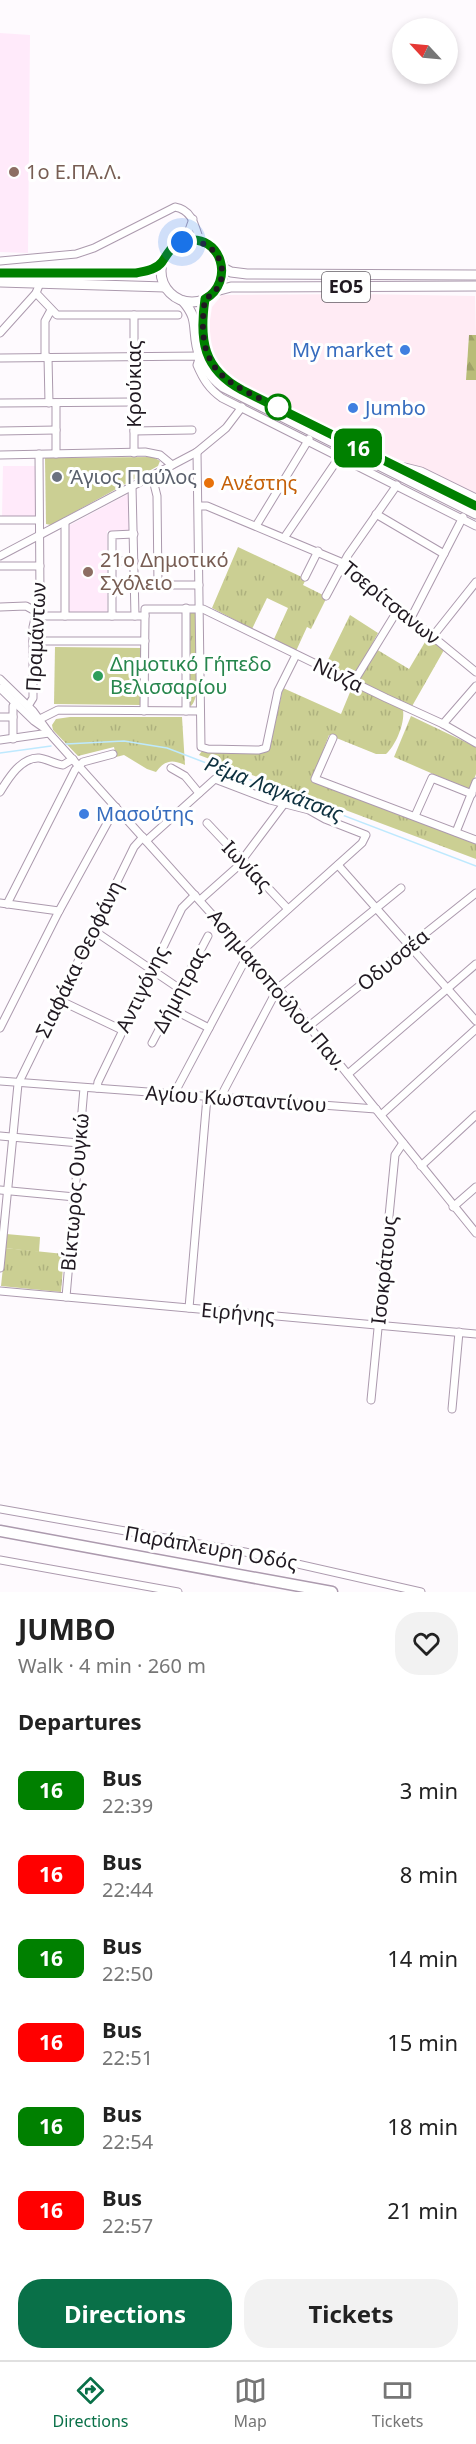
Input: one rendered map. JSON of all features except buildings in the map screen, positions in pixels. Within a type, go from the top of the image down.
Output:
[{"type":"highway","points":[[0,1531],[332,1592]]},
{"type":"main road","points":[[0,273],[136,273],[153,269],[162,262],[172,247],[186,241],[200,241],[216,251],[223,268],[222,280],[216,291]]},
{"type":"main road","points":[[162,262],[160,274],[165,287],[172,296],[183,301],[195,302],[205,299],[202,316],[205,346],[213,366],[225,379],[476,506]]},
{"type":"main road","name":"ΕΟ5","points":[[223,268],[231,272],[247,274],[476,274]]},
{"type":"main road","points":[[0,282],[165,287]]},
{"type":"main road","name":"ΕΟ5","points":[[205,299],[216,291],[231,287],[476,286]]},
{"type":"main road","points":[[183,301],[195,320],[196,344],[200,356],[214,380],[230,392],[476,514]]},
{"type":"street","points":[[0,261],[76,255],[172,208],[182,208],[193,219],[200,241]]},
{"type":"street","points":[[186,241],[193,219]]},
{"type":"street","points":[[0,333],[36,293],[40,283]]},
{"type":"street","points":[[36,293],[58,315],[178,315]]},
{"type":"street","points":[[51,310],[45,321],[56,430],[56,454]]},
{"type":"street","name":"Κρούκιας","points":[[134,315],[134,453]]},
{"type":"street","points":[[0,358],[200,356],[197,365],[210,388],[222,398],[397,484],[476,526]]},
{"type":"street","points":[[0,403],[134,402]]},
{"type":"street","points":[[0,556],[197,452],[222,433],[242,407]]},
{"type":"street","points":[[0,431],[56,430]]},
{"type":"street","points":[[134,431],[192,430]]},
{"type":"street","points":[[256,526],[309,440]]},
{"type":"street","points":[[197,452],[201,746],[208,749],[259,750],[266,747],[278,692],[296,655]]},
{"type":"street","name":"Πραμάντων","points":[[28,706],[33,698],[33,624],[40,596],[39,454]]},
{"type":"street","points":[[0,455],[158,454],[172,465]]},
{"type":"street","points":[[284,538],[340,456]]},
{"type":"street","points":[[394,465],[421,471],[476,498]]},
{"type":"street","points":[[152,476],[157,496],[158,585],[199,585]]},
{"type":"street","points":[[326,596],[343,562],[397,484]]},
{"type":"street","points":[[132,486],[135,616]]},
{"type":"street","name":"Τσερίτσανων","points":[[199,506],[207,506],[343,562],[476,672]]},
{"type":"street","points":[[376,514],[444,554]]},
{"type":"street","points":[[411,618],[464,518]]},
{"type":"street","points":[[0,520],[39,520]]},
{"type":"street","points":[[64,616],[65,522]]},
{"type":"street","points":[[112,616],[112,535],[134,534]]},
{"type":"street","points":[[305,577],[318,552]]},
{"type":"street","points":[[112,561],[135,561]]},
{"type":"street","name":"Πραμάντων","points":[[0,566],[40,566]]},
{"type":"street","points":[[433,636],[476,582]]},
{"type":"street","points":[[0,607],[26,606],[44,616],[145,616]]},
{"type":"street","points":[[186,608],[186,711]]},
{"type":"street","points":[[144,711],[145,609],[200,608]]},
{"type":"street","name":"Νίνζα","points":[[200,608],[443,724],[476,743]]},
{"type":"street","points":[[353,683],[399,608]]},
{"type":"street","points":[[33,641],[145,641]]},
{"type":"street","points":[[0,679],[40,719],[46,730],[13,740],[0,740]]},
{"type":"street","points":[[443,724],[476,686]]},
{"type":"street","name":"Ασημακοπούλου Παν.","points":[[0,688],[46,730],[251,956],[476,1233]]},
{"type":"street","points":[[13,740],[13,706],[16,702]]},
{"type":"street","points":[[40,719],[58,710],[200,711]]},
{"type":"street","points":[[0,717],[13,717]]},
{"type":"street","points":[[333,738],[315,779],[476,840]]},
{"type":"street","points":[[0,792],[18,768],[29,760],[42,758],[63,765],[74,760],[113,754]]},
{"type":"street","points":[[59,911],[4,904],[74,760]]},
{"type":"street","points":[[171,768],[185,776],[199,793]]},
{"type":"street","points":[[415,816],[432,778],[472,794]]},
{"type":"street","name":"Σιαφάκα Θεοφάνη","points":[[0,1268],[4,1191],[18,1083],[134,847],[215,779],[284,804]]},
{"type":"street","points":[[456,832],[476,782]]},
{"type":"street","points":[[244,949],[362,843],[366,835],[325,819],[309,810],[284,804]]},
{"type":"street","name":"Αντιγόνης","points":[[97,1088],[122,1030],[182,908],[243,861],[284,804]]},
{"type":"street","points":[[0,1028],[59,911],[116,807]]},
{"type":"street","name":"Ιωνίας","points":[[207,823],[288,909]]},
{"type":"street","points":[[338,864],[476,1021]]},
{"type":"street","points":[[220,1098],[278,988],[401,888]]},
{"type":"street","name":"Οδυσσέα","points":[[309,1026],[476,893]]},
{"type":"street","points":[[93,930],[180,989]]},
{"type":"street","name":"Δήμητρας","points":[[152,1043],[208,936]]},
{"type":"street","points":[[174,1094],[243,964],[251,956]]},
{"type":"street","points":[[348,1074],[476,964]]},
{"type":"street","points":[[59,1000],[122,1030]]},
{"type":"street","points":[[170,1008],[209,1028]]},
{"type":"street","points":[[378,1112],[476,1029]]},
{"type":"street","name":"Αγίου Κωσταντίνου","points":[[0,1081],[207,1096],[378,1112]]},
{"type":"street","name":"Βίκτωρος Ουγκώ","points":[[66,1297],[84,1088]]},
{"type":"street","points":[[189,1308],[207,1096]]},
{"type":"street","points":[[421,1166],[476,1115]]},
{"type":"street","points":[[0,1136],[79,1143]]},
{"type":"street","name":"Ισοκράτους","points":[[371,1400],[395,1155],[403,1143]]},
{"type":"street","points":[[453,1207],[476,1187]]},
{"type":"street","points":[[4,1191],[75,1197]]},
{"type":"street","name":"Ειρήνης","points":[[0,1291],[476,1334]]},
{"type":"street","points":[[452,1408],[459,1332]]},
{"type":"street","name":"Παράπλευρη Οδός","points":[[0,1509],[255,1554],[421,1592]]},
{"type":"street","points":[[0,1560],[178,1592]]},
{"type":"shaded area","name":"1ο Ε.ΠΑ.Λ.","points":[[0,33],[30,35],[28,253],[0,252]]},
{"type":"shaded area","points":[[222,295],[475,296],[476,335],[469,335],[466,380],[476,380],[476,495],[437,474],[366,447],[251,391],[224,372],[213,354],[208,333],[212,307]]},
{"type":"shaded area","points":[[3,466],[35,466],[36,517],[2,516]]},
{"type":"shaded area","name":"21ο Δημοτικό Σχόλειο","points":[[128,494],[129,530],[107,531],[107,614],[69,613],[68,526]]},
{"type":"green space","points":[[469,335],[476,335],[476,380],[466,380]]},
{"type":"green space","points":[[153,457],[160,461],[158,466],[51,525],[46,524],[45,458]]},
{"type":"green space","points":[[238,547],[306,579],[303,585],[327,597],[311,629],[307,627],[296,651],[274,639],[288,608],[267,598],[252,629],[212,608]]},
{"type":"green space","points":[[188,612],[198,612],[198,677],[195,700],[191,706],[188,704]]},
{"type":"green space","points":[[350,615],[378,633],[371,646],[409,669],[428,637],[444,650],[411,708],[325,666]]},
{"type":"green space","name":"Δημοτικό Γήπεδο Βελισσαρίου","points":[[55,647],[142,648],[141,705],[54,704]]},
{"type":"green space","points":[[353,685],[403,710],[403,721],[399,733],[386,754],[376,754],[329,735],[312,780],[476,844],[476,859],[199,755],[202,751],[262,753],[270,747],[283,688],[341,714]]},
{"type":"green space","points":[[411,716],[476,747],[476,774],[470,790],[394,757]]},
{"type":"green space","points":[[182,717],[185,765],[169,762],[162,765],[156,772],[124,755],[116,757],[114,747],[78,756],[53,730],[52,725],[56,719]]},
{"type":"green space","points":[[6,1234],[40,1237],[39,1252],[5,1248]]},
{"type":"green space","points":[[5,1248],[64,1254],[61,1292],[1,1286]]},
{"type":"waterway","name":"Ρέμα Λαγκάτσας","points":[[66,744],[124,741],[167,748],[476,866]]},
{"type":"waterway","name":"Ρέμα Λαγκάτσας","points":[[0,753],[51,746]]},
{"type":"bus line","name":"16","points":[[0,273],[136,273],[153,269],[177,244],[194,240],[205,243],[216,251],[223,268],[222,280],[216,291],[205,299],[202,316],[207,354],[220,375],[242,390],[476,506]]},
{"type":"place","name":"1ο Ε.ΠΑ.Λ.","points":[[14,172]]},
{"type":"place","name":"My market","points":[[405,350]]},
{"type":"place","name":"Jumbo","points":[[353,408]]},
{"type":"place","name":"Άγιος Παύλος","points":[[57,477]]},
{"type":"place","name":"Ανέστης","points":[[209,483]]},
{"type":"place","name":"21ο Δημοτικό Σχόλειο","points":[[88,572]]},
{"type":"place","name":"Δημοτικό Γήπεδο Βελισσαρίου","points":[[98,676]]},
{"type":"place","name":"Μασούτης","points":[[84,814]]},
{"type":"route","points":[[182,242],[194,240],[205,243],[216,251],[223,268],[222,280],[216,291],[205,299],[202,316],[203,337],[213,366],[220,375],[234,385],[278,407]]}]
